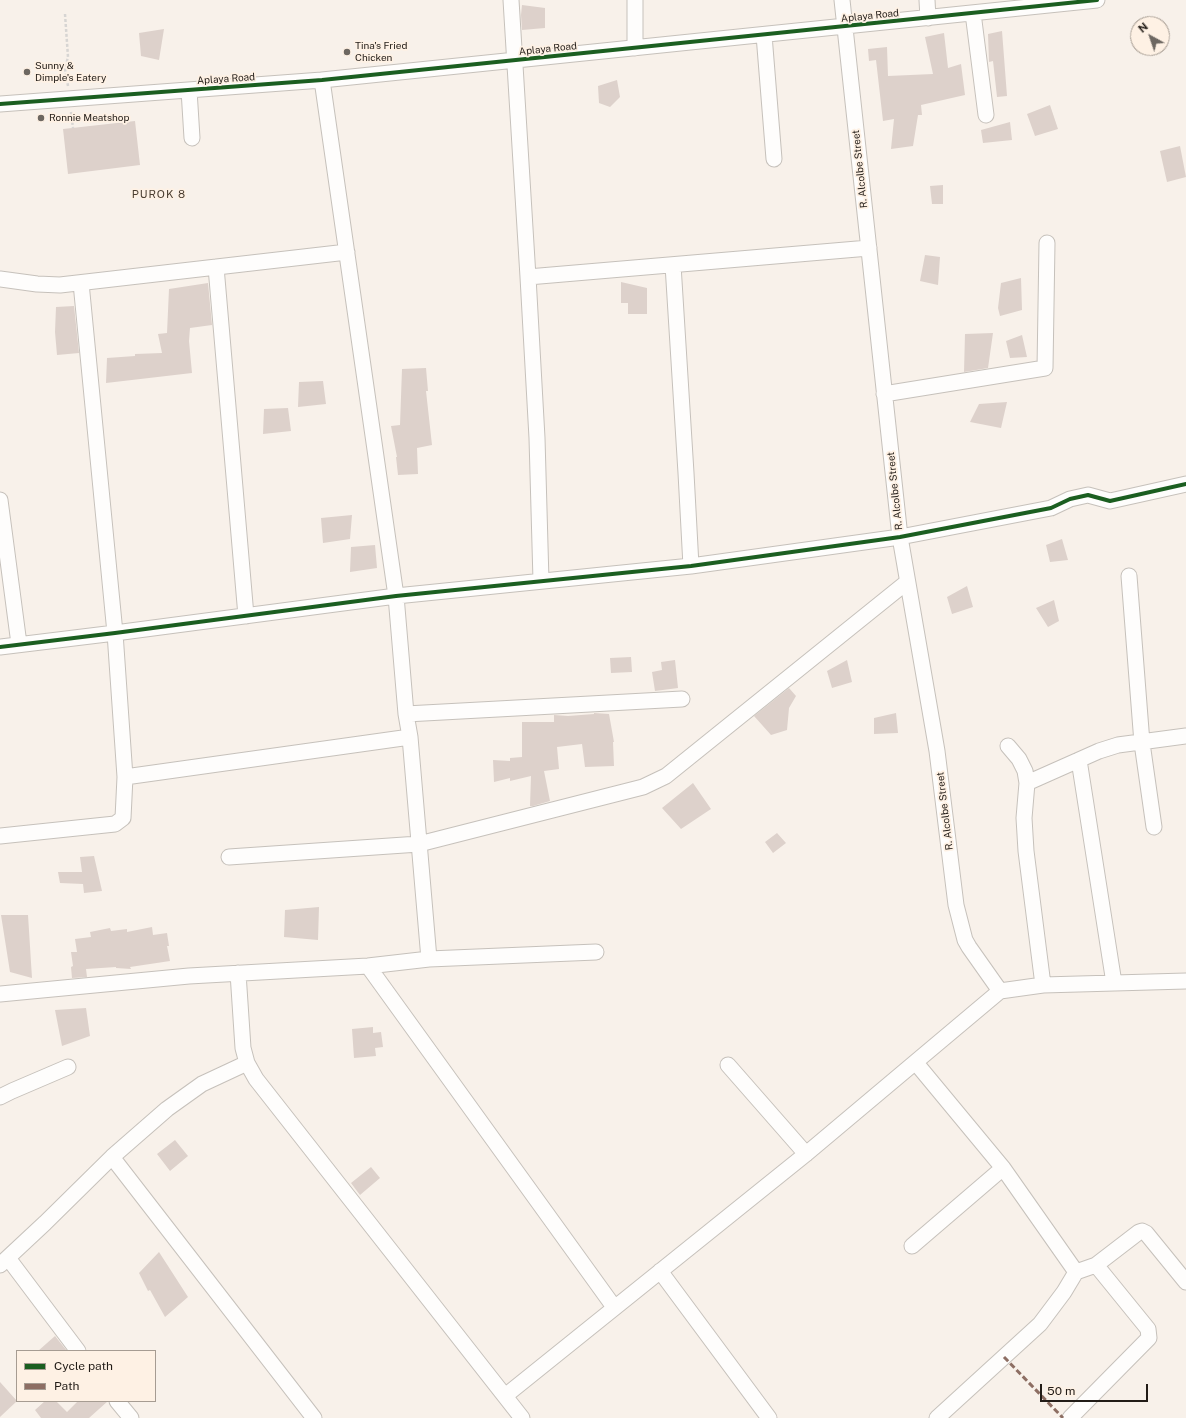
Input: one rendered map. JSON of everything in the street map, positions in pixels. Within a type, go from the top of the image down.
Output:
[{"type":"street","points":[[510,0],[537,438],[541,581]]},
{"type":"street","points":[[635,0],[635,48]]},
{"type":"street","name":"R. Alcolbe Street","points":[[842,0],[900,537],[937,751],[956,906],[967,944],[1000,991]]},
{"type":"street","points":[[927,0],[928,18]]},
{"type":"street","name":"Aplaya Road","points":[[0,104],[322,80],[844,27],[973,13],[1055,2],[1097,0]]},
{"type":"street","points":[[973,13],[986,115]]},
{"type":"street","points":[[764,35],[774,159]]},
{"type":"street","points":[[322,80],[396,596],[429,959]]},
{"type":"street","points":[[189,90],[192,138]]},
{"type":"street","points":[[884,394],[1045,368],[1047,243]]},
{"type":"street","points":[[528,277],[869,248]]},
{"type":"street","points":[[0,279],[37,284],[60,285],[347,252]]},
{"type":"street","points":[[673,265],[691,566]]},
{"type":"street","points":[[216,267],[246,616]]},
{"type":"street","points":[[0,836],[116,824],[123,818],[125,777],[115,633],[81,283]]},
{"type":"street","points":[[0,647],[396,596],[691,566],[900,537],[1051,508],[1070,499],[1088,495],[1110,501],[1186,484]]},
{"type":"street","points":[[0,500],[19,644]]},
{"type":"street","points":[[1129,576],[1142,743],[1154,827]]},
{"type":"street","points":[[229,857],[419,844],[643,787],[666,776],[907,582]]},
{"type":"street","points":[[406,714],[682,699]]},
{"type":"street","points":[[1027,783],[1099,751],[1118,745],[1186,736]]},
{"type":"street","points":[[125,777],[410,737]]},
{"type":"street","points":[[1008,746],[1019,759],[1025,770],[1027,783],[1024,818],[1026,851],[1043,985]]},
{"type":"street","points":[[1079,760],[1114,983]]},
{"type":"street","points":[[0,994],[189,976],[368,966],[429,959],[596,952]]},
{"type":"street","points":[[368,966],[614,1307]]},
{"type":"street","points":[[238,973],[243,1048],[247,1064],[256,1079],[522,1418]]},
{"type":"street","points":[[505,1396],[806,1154],[1000,991],[1043,985],[1186,981]]},
{"type":"street","points":[[916,1063],[1003,1168],[1076,1272]]},
{"type":"street","points":[[77,1350],[4,1262],[112,1157],[167,1109],[202,1084],[247,1064]]},
{"type":"street","points":[[728,1065],[806,1154]]},
{"type":"street","points":[[0,1097],[68,1067]]},
{"type":"street","points":[[112,1157],[314,1418]]},
{"type":"street","points":[[912,1246],[1003,1168]]},
{"type":"street","points":[[937,1418],[1040,1324],[1064,1292],[1076,1272],[1096,1265],[1139,1232],[1142,1231],[1146,1233],[1186,1282]]},
{"type":"street","points":[[1070,1418],[1149,1338],[1148,1329],[1096,1265]]},
{"type":"street","points":[[660,1271],[769,1418]]},
{"type":"street","points":[[118,1402],[131,1418]]},
{"type":"path","points":[[65,14],[68,57],[65,69],[69,98]]},
{"type":"building","points":[[522,5],[545,8],[545,28],[522,30]]},
{"type":"building","points":[[164,29],[159,60],[141,56],[139,33]]},
{"type":"building","points":[[1002,31],[1007,96],[997,97],[993,61],[989,62],[988,34]]},
{"type":"building","points":[[944,33],[948,68],[961,64],[965,95],[921,105],[922,115],[918,115],[913,146],[891,149],[894,119],[883,121],[876,60],[869,61],[868,49],[887,47],[888,76],[933,74],[925,37]]},
{"type":"building","points":[[617,80],[620,97],[610,107],[599,103],[598,86]]},
{"type":"building","points":[[1050,105],[1058,129],[1035,136],[1027,114]]},
{"type":"building","points":[[135,121],[140,165],[68,174],[63,129]]},
{"type":"building","points":[[1010,122],[1012,140],[983,143],[981,130]]},
{"type":"building","points":[[1180,146],[1186,177],[1167,182],[1160,151]]},
{"type":"building","points":[[943,185],[943,204],[932,204],[930,186]]},
{"type":"building","points":[[925,255],[940,257],[938,285],[920,281]]},
{"type":"building","points":[[1021,278],[1022,310],[1000,316],[998,308],[1001,283]]},
{"type":"building","points":[[621,282],[647,288],[647,314],[628,314],[628,303],[621,303]]},
{"type":"building","points":[[208,283],[212,325],[190,328],[189,341],[192,373],[106,383],[107,358],[135,356],[135,354],[162,353],[158,334],[167,333],[169,289]]},
{"type":"building","points":[[74,306],[79,353],[57,355],[55,332],[56,307]]},
{"type":"building","points":[[993,333],[988,368],[964,372],[965,334]]},
{"type":"building","points":[[1022,335],[1027,357],[1010,358],[1006,341]]},
{"type":"building","points":[[426,368],[428,391],[426,391],[432,445],[417,448],[418,474],[398,475],[397,457],[391,426],[400,425],[402,369]]},
{"type":"building","points":[[323,381],[326,404],[298,407],[299,382]]},
{"type":"building","points":[[1007,402],[1001,428],[970,422],[979,404]]},
{"type":"building","points":[[288,408],[291,431],[263,434],[264,409]]},
{"type":"building","points":[[352,515],[350,539],[323,543],[321,518]]},
{"type":"building","points":[[1062,539],[1068,560],[1050,562],[1046,545]]},
{"type":"building","points":[[375,545],[377,568],[350,572],[351,547]]},
{"type":"building","points":[[967,586],[973,607],[952,614],[947,597]]},
{"type":"building","points":[[1054,600],[1059,621],[1048,627],[1036,608]]},
{"type":"building","points":[[631,657],[632,672],[611,673],[610,658]]},
{"type":"building","points":[[675,660],[678,688],[655,691],[652,672],[662,670],[661,662]]},
{"type":"building","points":[[847,660],[852,682],[832,688],[827,671]]},
{"type":"building","points":[[789,688],[796,696],[789,708],[787,730],[771,735],[754,716]]},
{"type":"building","points":[[594,713],[609,714],[614,742],[614,766],[585,767],[582,744],[557,747],[559,769],[544,771],[550,801],[533,806],[530,806],[531,776],[510,781],[510,778],[494,782],[493,760],[510,761],[510,758],[522,757],[522,722],[554,722],[554,715],[568,716]]},
{"type":"building","points":[[896,713],[898,733],[874,734],[874,718]]},
{"type":"building","points":[[693,783],[711,809],[681,829],[662,808]]},
{"type":"building","points":[[777,833],[786,843],[773,853],[765,842]]},
{"type":"building","points":[[94,856],[102,891],[84,893],[83,884],[60,883],[58,872],[82,872],[80,857]]},
{"type":"building","points":[[319,907],[318,940],[284,937],[285,910]]},
{"type":"building","points":[[1,915],[28,915],[32,978],[10,972]]},
{"type":"building","points":[[152,927],[153,935],[167,933],[169,946],[167,946],[170,961],[130,967],[131,969],[116,967],[86,969],[87,977],[72,978],[71,967],[73,966],[71,952],[77,952],[75,939],[91,937],[90,932],[110,928],[111,931],[127,929],[127,932]]},
{"type":"building","points":[[86,1008],[90,1036],[62,1046],[55,1010]]},
{"type":"building","points":[[373,1027],[373,1033],[381,1032],[383,1047],[375,1048],[376,1056],[354,1058],[352,1029]]},
{"type":"building","points":[[175,1140],[188,1156],[170,1171],[157,1154]]},
{"type":"building","points":[[371,1167],[380,1178],[360,1195],[351,1183]]},
{"type":"building","points":[[159,1252],[188,1297],[165,1317],[150,1290],[148,1291],[139,1273]]},
{"type":"building","points":[[55,1336],[66,1350],[39,1350]]},
{"type":"building","points":[[0,1382],[16,1400],[16,1402],[0,1417]]},
{"type":"building","points":[[44,1402],[57,1402],[67,1412],[77,1402],[107,1402],[89,1418],[41,1418],[35,1410]]},
{"type":"marked path","points":[[1004,1357],[1063,1418]]},
{"type":"cycle path","points":[[0,104],[322,80],[1097,0]]},
{"type":"cycle path","points":[[0,647],[396,596],[691,566],[900,537],[1051,508],[1070,499],[1088,495],[1110,501],[1186,484]]},
{"type":"place","name":"Tina's Fried Chicken","points":[[347,52]]},
{"type":"place","name":"Sunny & Dimple's Eatery","points":[[27,72]]},
{"type":"place","name":"Ronnie Meatshop","points":[[41,118]]},
{"type":"district","name":"PUROK 8","points":[[159,195]]}]
